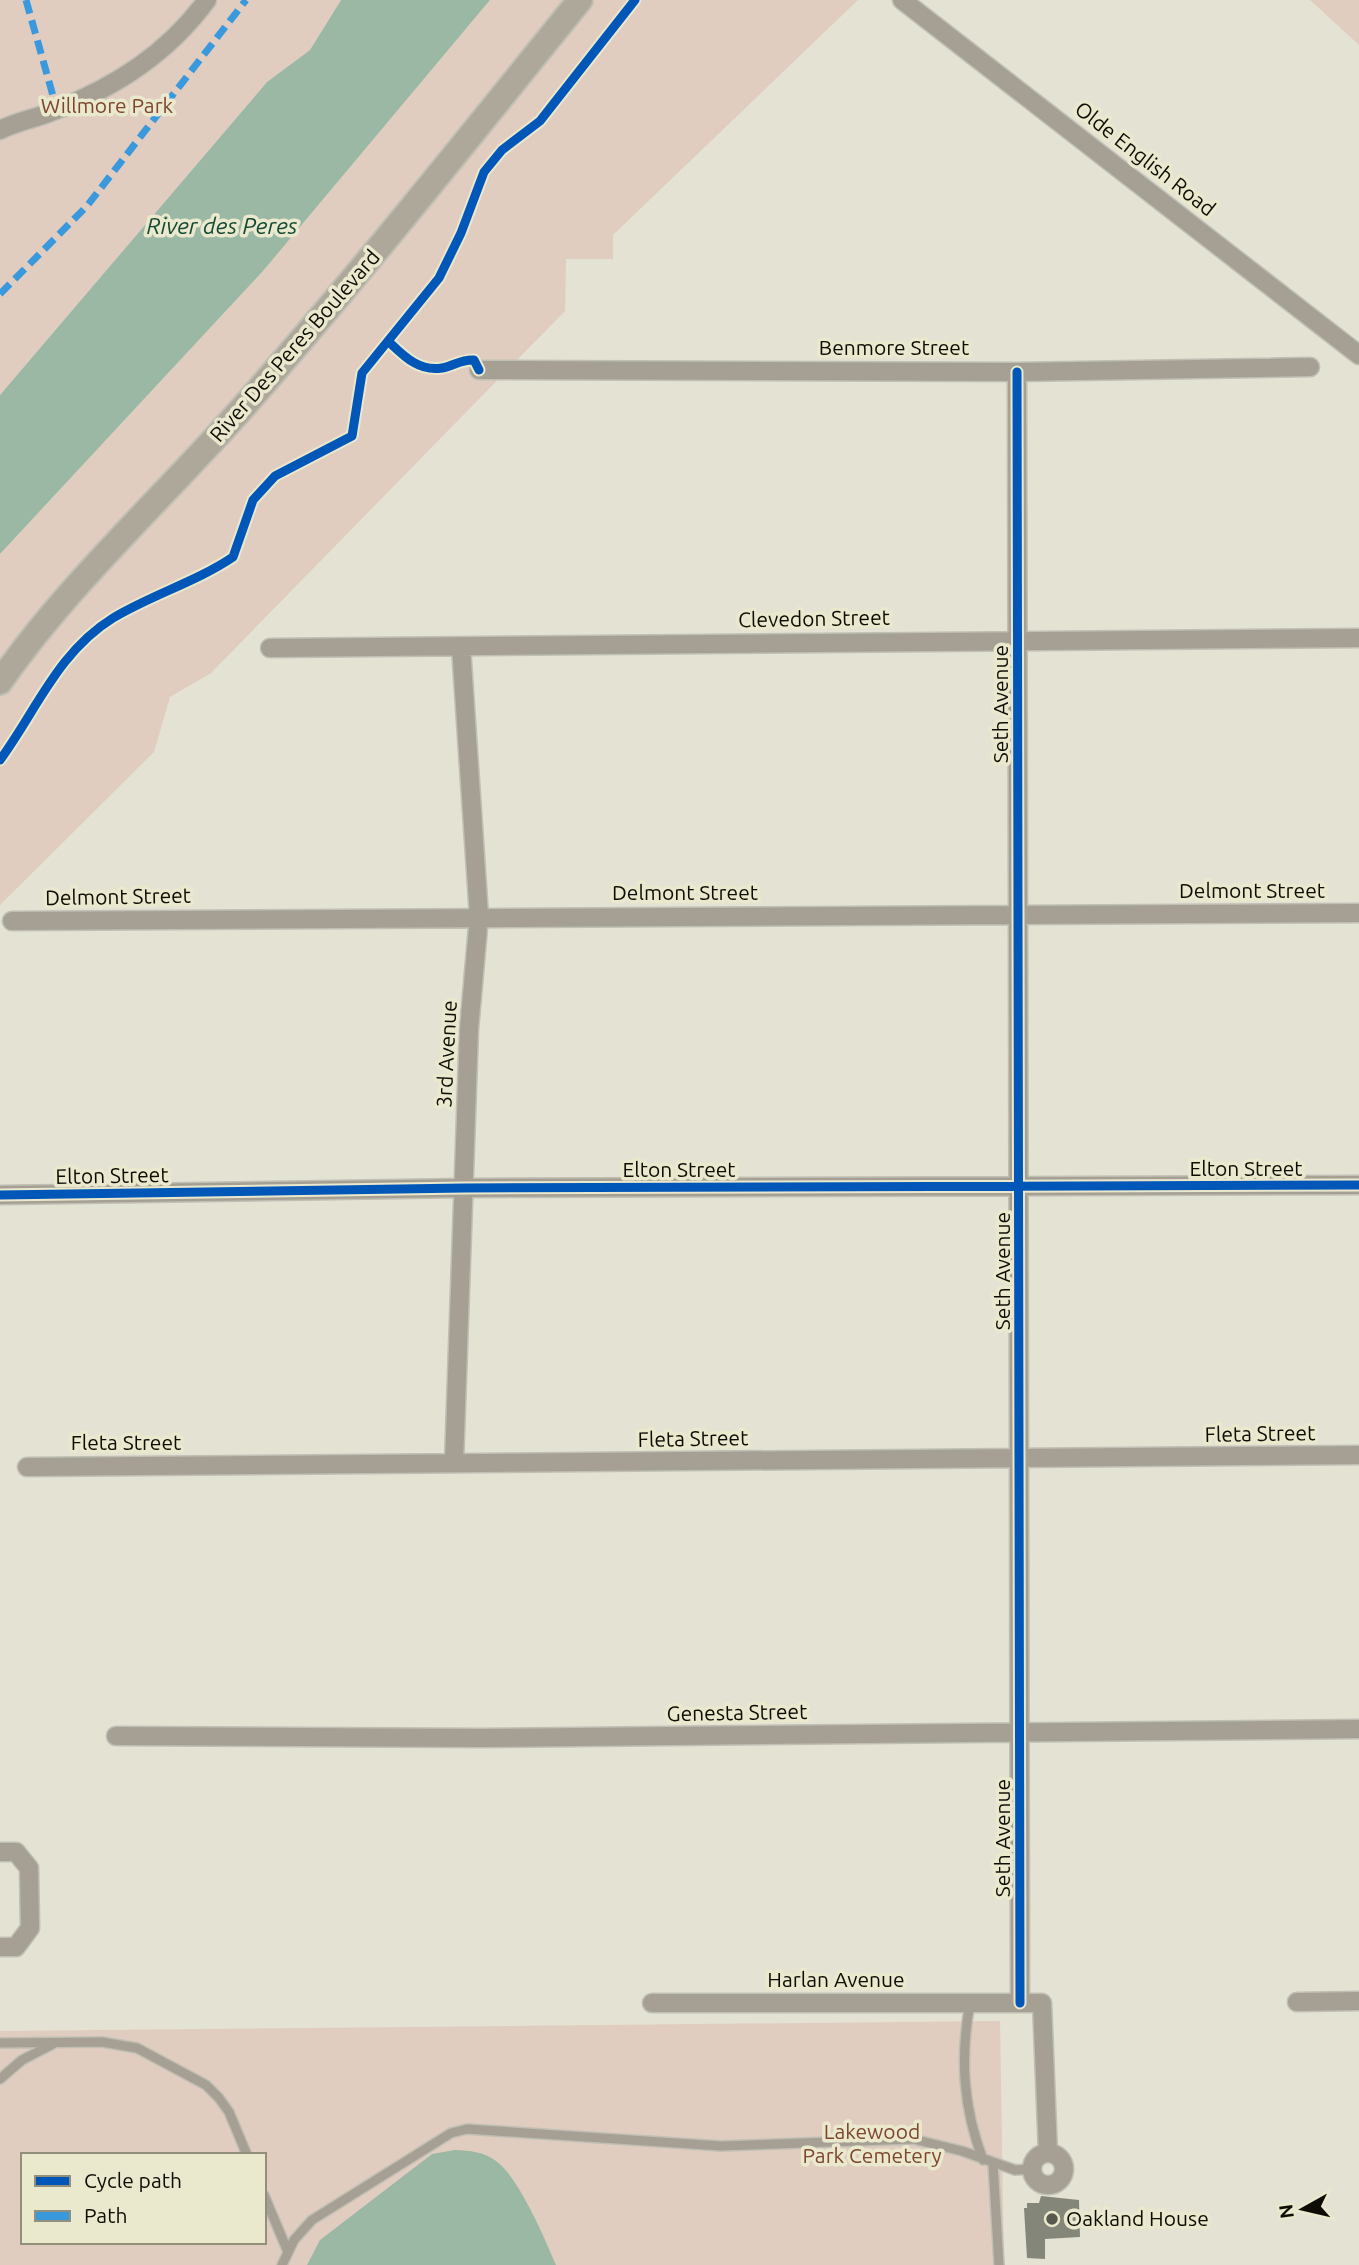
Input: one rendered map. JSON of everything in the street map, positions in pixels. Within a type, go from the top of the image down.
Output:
[{"type":"main road","name":"River Des Peres Boulevard","points":[[0,682],[51,617],[218,436],[350,283],[580,0]]},
{"type":"street","points":[[0,130],[57,110],[130,75],[178,35],[207,0]]},
{"type":"street","name":"Olde English Road","points":[[902,0],[1359,355]]},
{"type":"street","name":"Benmore Street","points":[[479,370],[1017,372],[1310,367]]},
{"type":"street","name":"Seth Avenue","points":[[1017,372],[1020,2003]]},
{"type":"street","name":"Clevedon Street","points":[[270,648],[1018,639],[1359,638]]},
{"type":"street","name":"3rd Avenue","points":[[454,1463],[469,1029],[479,916],[461,647]]},
{"type":"street","name":"Delmont Street","points":[[12,921],[479,916],[1359,913]]},
{"type":"street","name":"Elton Street","points":[[0,1195],[464,1188],[1359,1185]]},
{"type":"street","name":"Fleta Street","points":[[27,1467],[1359,1455]]},
{"type":"street","name":"Genesta Street","points":[[116,1735],[481,1738],[1359,1729]]},
{"type":"street","points":[[0,1852],[16,1852],[29,1868],[30,1928],[16,1947],[0,1947]]},
{"type":"street","points":[[1297,2002],[1359,2001]]},
{"type":"street","name":"Harlan Avenue","points":[[652,2003],[1020,2003]]},
{"type":"street","points":[[1020,2003],[1042,2003],[1048,2153]]},
{"type":"street","points":[[1048,2153],[1061,2160],[1063,2171],[1059,2180],[1044,2184],[1035,2179],[1032,2169],[1035,2160],[1048,2153]]},
{"type":"lane","points":[[970,2003],[963,2062],[965,2098],[971,2128],[983,2160]]},
{"type":"lane","points":[[0,2043],[102,2042],[137,2048],[206,2085],[229,2112],[246,2153]]},
{"type":"lane","points":[[0,2080],[22,2060],[55,2043]]},
{"type":"lane","points":[[282,2265],[288,2252],[313,2220],[451,2133],[467,2129],[721,2146],[913,2139],[1014,2170],[1032,2169]]},
{"type":"lane","points":[[993,2164],[999,2265]]},
{"type":"lane","points":[[266,2200],[288,2252]]},
{"type":"green space","name":"Willmore Park","points":[[0,0],[341,0],[310,50],[267,82],[0,395]]},
{"type":"green space","points":[[490,0],[858,0],[613,235],[613,259],[566,259],[565,311],[211,673],[170,697],[154,752],[0,905],[0,554],[263,271]]},
{"type":"green space","points":[[1310,0],[1359,0],[1359,45]]},
{"type":"green space","name":"Lakewood Park Cemetery","points":[[1000,2021],[1004,2265],[0,2265],[0,2031]]},
{"type":"water","name":"River des Peres","points":[[341,0],[490,0],[263,271],[0,554],[0,395],[267,82],[310,50]]},
{"type":"water","points":[[455,2150],[486,2155],[504,2169],[530,2209],[556,2265],[307,2265],[320,2240],[432,2154]]},
{"type":"building","name":"Oakland House","points":[[1041,2196],[1079,2200],[1080,2237],[1045,2239],[1045,2259],[1027,2258],[1024,2208],[1027,2208],[1027,2203],[1039,2203]]},
{"type":"marked path","points":[[26,0],[57,110]]},
{"type":"marked path","points":[[0,294],[87,206],[246,0]]},
{"type":"cycle path","points":[[0,760],[49,683],[77,648],[94,632],[113,618],[233,557],[253,500],[275,476],[352,436],[362,373],[439,278],[461,233],[484,172],[502,150],[540,121],[635,0]]},
{"type":"cycle path","points":[[388,341],[418,365],[433,369],[474,360],[479,370]]},
{"type":"cycle path","points":[[1017,372],[1020,2003]]},
{"type":"cycle path","points":[[0,1195],[464,1188],[1359,1185]]},
{"type":"place","name":"Oakland House","points":[[1052,2219]]}]
